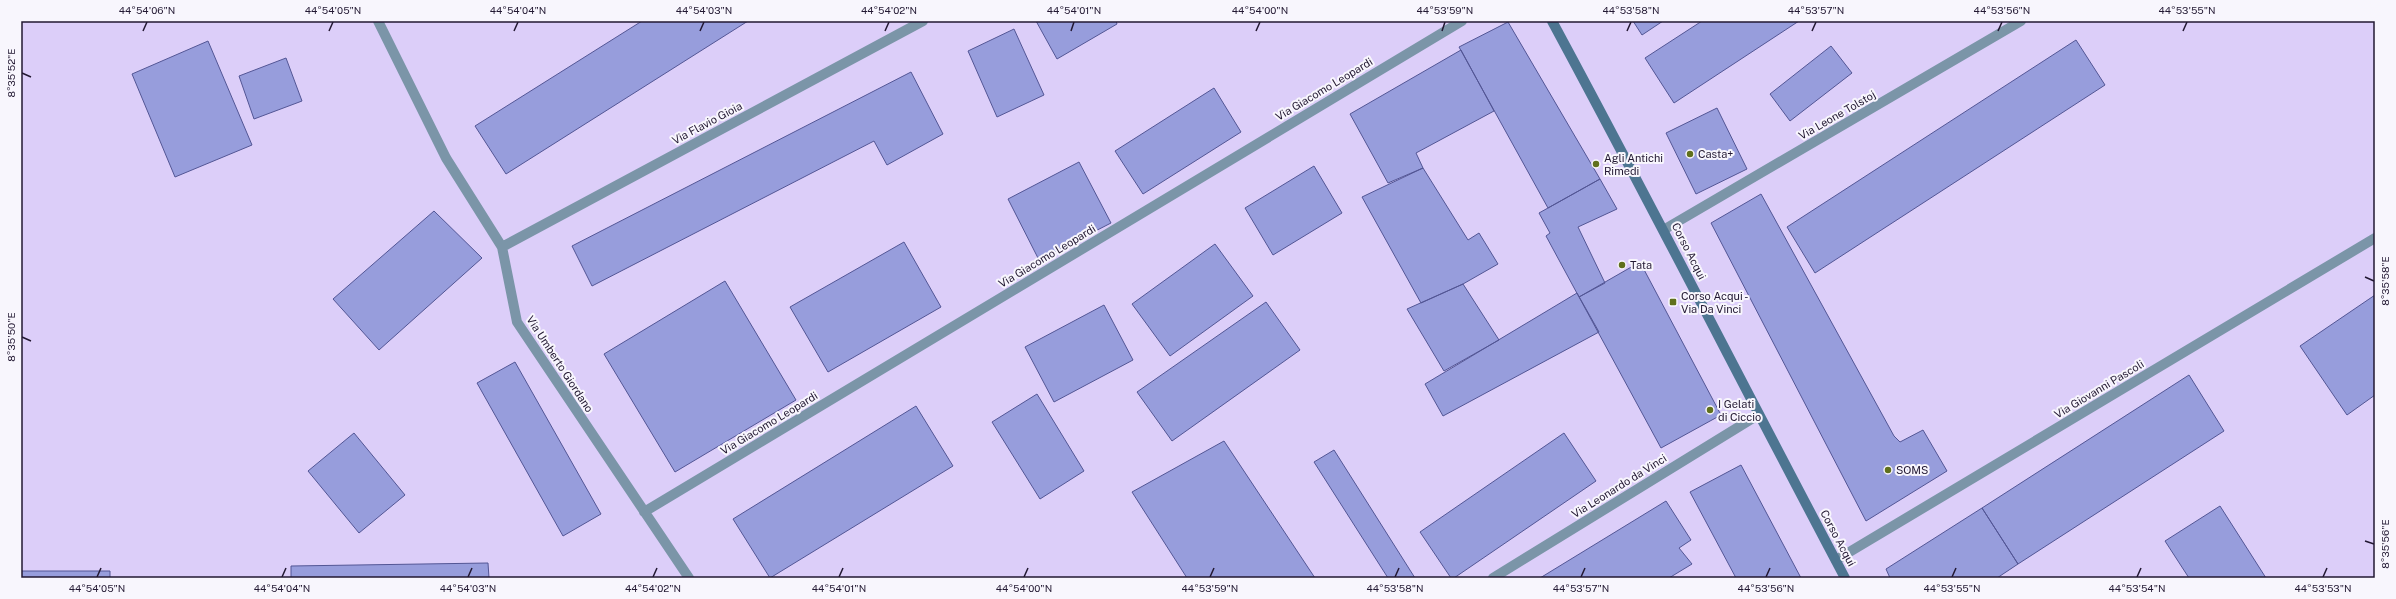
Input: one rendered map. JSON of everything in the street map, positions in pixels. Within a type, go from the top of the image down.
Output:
[{"type":"street","name":"Via Umberto Giordano","points":[[378,21],[446,158],[502,247],[517,322],[689,578]]},
{"type":"street","name":"Via Flavio Gioia","points":[[502,247],[923,21]]},
{"type":"street","name":"Via Giacomo Leopardi","points":[[644,512],[1462,21]]},
{"type":"street","name":"Corso Acqui","points":[[1552,21],[1665,230],[1758,415],[1845,578]]},
{"type":"street","name":"Via Leone Tolstoj","points":[[1665,230],[2021,21]]},
{"type":"street","name":"Via Giovanni Pascoli","points":[[1836,560],[2375,238]]},
{"type":"street","name":"Via Leonardo da Vinci","points":[[1493,578],[1758,415]]},
{"type":"building","points":[[642,21],[748,21],[506,174],[475,126]]},
{"type":"building","points":[[1036,21],[1116,21],[1117,24],[1057,59]]},
{"type":"building","points":[[1633,21],[1663,21],[1642,35]]},
{"type":"building","points":[[1702,21],[1799,21],[1674,103],[1645,58]]},
{"type":"building","points":[[1508,22],[1600,179],[1548,208],[1459,47]]},
{"type":"building","points":[[1014,29],[1044,95],[997,117],[968,51]]},
{"type":"building","points":[[2076,40],[2105,85],[1815,273],[1787,227]]},
{"type":"building","points":[[208,41],[252,145],[175,177],[132,74]]},
{"type":"building","points":[[1831,46],[1852,73],[1790,121],[1770,94]]},
{"type":"building","points":[[1461,50],[1494,111],[1416,153],[1423,168],[1388,183],[1350,114]]},
{"type":"building","points":[[286,58],[302,101],[254,119],[239,76]]},
{"type":"building","points":[[911,72],[943,134],[887,165],[874,141],[592,286],[572,246]]},
{"type":"building","points":[[1214,88],[1241,132],[1143,194],[1115,151]]},
{"type":"building","points":[[1717,108],[1747,169],[1696,194],[1666,133]]},
{"type":"building","points":[[1079,162],[1111,223],[1039,260],[1008,199]]},
{"type":"building","points":[[1314,166],[1342,213],[1273,255],[1245,208]]},
{"type":"building","points":[[1423,168],[1468,240],[1479,233],[1498,264],[1463,284],[1421,303],[1362,197]]},
{"type":"building","points":[[1600,179],[1617,209],[1578,227],[1605,283],[1579,297],[1546,236],[1550,233],[1539,213]]},
{"type":"building","points":[[1761,194],[1894,436],[1900,442],[1923,430],[1947,471],[1866,521],[1711,223]]},
{"type":"building","points":[[434,211],[482,258],[379,350],[333,299]]},
{"type":"building","points":[[904,242],[941,307],[828,372],[790,307]]},
{"type":"building","points":[[1215,244],[1253,296],[1170,356],[1132,304]]},
{"type":"building","points":[[1640,262],[1721,415],[1661,448],[1579,297]]},
{"type":"building","points":[[725,281],[796,400],[675,472],[604,354]]},
{"type":"building","points":[[1463,284],[1499,340],[1444,371],[1407,309]]},
{"type":"building","points":[[1577,293],[1599,332],[1443,416],[1425,384]]},
{"type":"building","points":[[2375,295],[2375,395],[2347,415],[2300,346]]},
{"type":"building","points":[[1266,302],[1300,350],[1172,441],[1137,392]]},
{"type":"building","points":[[1104,305],[1133,360],[1054,402],[1025,347]]},
{"type":"building","points":[[515,362],[601,514],[563,536],[477,383]]},
{"type":"building","points":[[2189,375],[2224,431],[2018,564],[1982,508]]},
{"type":"building","points":[[1037,394],[1084,471],[1040,499],[992,422]]},
{"type":"building","points":[[916,406],[953,466],[770,578],[733,519]]},
{"type":"building","points":[[354,433],[405,495],[359,533],[308,471]]},
{"type":"building","points":[[1564,433],[1596,481],[1454,578],[1451,578],[1420,532]]},
{"type":"building","points":[[1224,441],[1315,578],[1187,578],[1132,492]]},
{"type":"building","points":[[1334,450],[1415,578],[1388,578],[1314,462]]},
{"type":"building","points":[[1741,465],[1801,578],[1736,578],[1690,492]]},
{"type":"building","points":[[1666,501],[1691,540],[1679,548],[1692,564],[1669,578],[1540,578]]},
{"type":"building","points":[[2220,506],[2266,578],[2189,578],[2165,541]]},
{"type":"building","points":[[1982,508],[2018,564],[1997,578],[1890,578],[1886,569]]},
{"type":"building","points":[[488,563],[489,578],[291,578],[291,566]]},
{"type":"building","points":[[21,571],[110,571],[110,578],[21,578]]},
{"type":"place","name":"Casta+","points":[[1690,154]]},
{"type":"place","name":"Agli Antichi Rimedi","points":[[1596,164]]},
{"type":"place","name":"Tata","points":[[1622,265]]},
{"type":"place","name":"Corso Acqui - Via Da Vinci","points":[[1673,302]]},
{"type":"place","name":"I Gelati di Ciccio","points":[[1710,410]]},
{"type":"place","name":"SOMS","points":[[1888,470]]}]
